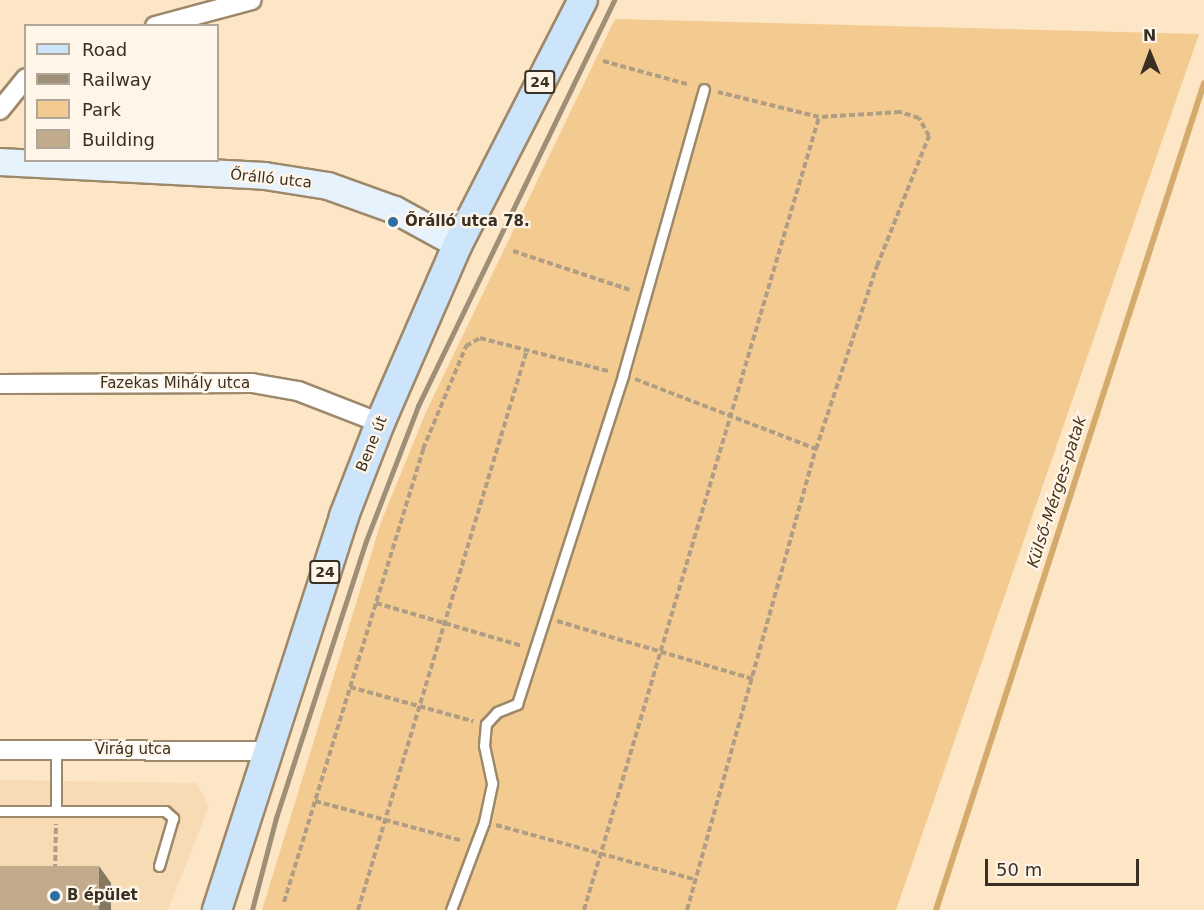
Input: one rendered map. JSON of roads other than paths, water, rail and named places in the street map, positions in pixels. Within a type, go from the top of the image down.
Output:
[{"type":"main road","name":"Bene út","points":[[217,910],[344,516],[452,241],[583,0]]},
{"type":"street","points":[[162,24],[252,0]]},
{"type":"street","points":[[0,110],[24,80]]},
{"type":"street","name":"Őrálló utca","points":[[0,162],[265,176],[328,186],[395,210],[452,241]]},
{"type":"street","name":"Fazekas Mihály utca","points":[[0,384],[252,383],[298,391],[380,423]]},
{"type":"street","name":"Virág utca","points":[[0,750],[267,751]]},
{"type":"lane","points":[[451,910],[484,822],[492,783],[484,746],[486,724],[498,712],[517,704],[623,375],[704,88]]},
{"type":"lane","points":[[56,750],[56,811]]},
{"type":"lane","points":[[0,811],[165,811],[173,818],[159,866]]},
{"type":"waterway","name":"Külső-Mérges-patak","points":[[936,910],[1204,83]]},
{"type":"railway","points":[[252,910],[276,818],[366,541],[418,406],[614,0]]},
{"type":"place","name":"Őrálló utca 78.","points":[[393,222]]},
{"type":"place","name":"B épület","points":[[55,896]]}]
